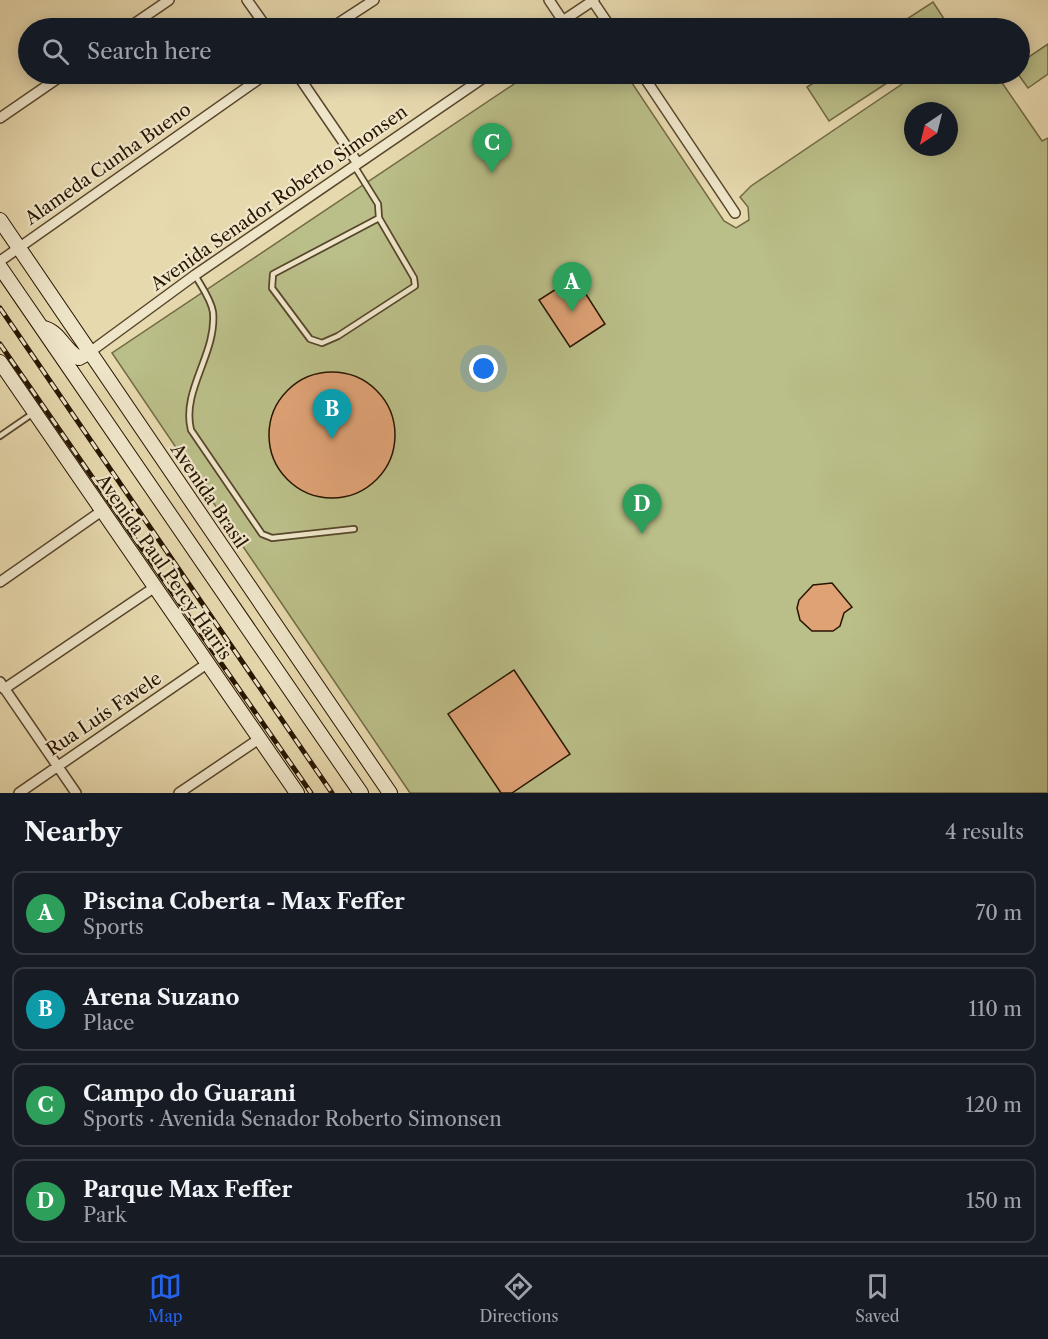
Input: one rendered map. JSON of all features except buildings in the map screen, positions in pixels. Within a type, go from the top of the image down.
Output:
[{"type":"main road","name":"Avenida Brasil","points":[[0,220],[390,793]]},
{"type":"main road","points":[[0,267],[361,793]]},
{"type":"main road","points":[[42,327],[55,332],[75,356],[79,358],[90,352]]},
{"type":"main road","name":"Avenida Paul Percy Harris","points":[[0,363],[297,793]]},
{"type":"main road","points":[[260,643],[269,648],[277,647],[281,632]]},
{"type":"main road","points":[[276,668],[278,658],[284,652],[293,654],[299,659]]},
{"type":"street","points":[[143,18],[169,0]]},
{"type":"street","points":[[247,0],[260,18]]},
{"type":"street","points":[[346,18],[374,0]]},
{"type":"street","points":[[549,0],[561,18]]},
{"type":"street","points":[[567,18],[593,0],[605,18]]},
{"type":"street","points":[[0,118],[49,84]]},
{"type":"street","name":"Alameda Cunha Bueno","points":[[0,261],[252,84]]},
{"type":"street","points":[[304,84],[355,163]]},
{"type":"street","name":"Avenida Senador Roberto Simonsen","points":[[90,352],[355,163],[474,84]]},
{"type":"street","points":[[649,84],[735,213]]},
{"type":"street","points":[[0,582],[103,510]]},
{"type":"street","points":[[76,793],[2,686],[155,586]]},
{"type":"street","name":"Rua Luís Favele","points":[[19,793],[208,663]]},
{"type":"street","points":[[179,793],[259,739]]},
{"type":"lane","points":[[355,163],[378,204],[379,218],[414,278],[415,286],[338,336],[322,343],[310,339],[272,288],[273,274],[379,218]]},
{"type":"lane","points":[[195,275],[213,311],[211,343],[194,388],[188,418],[191,430],[262,534],[272,538],[354,529]]},
{"type":"lane","points":[[0,436],[35,412]]},
{"type":"green space","points":[[933,2],[943,18],[908,18]]},
{"type":"green space","points":[[1048,44],[1048,74],[1028,88],[1025,84],[1030,84],[1030,56]]},
{"type":"green space","points":[[514,84],[633,84],[724,221],[736,228],[749,220],[748,207],[740,197],[751,186],[902,84],[1003,84],[1042,141],[1048,138],[1048,793],[410,793],[112,353]]},
{"type":"green space","points":[[812,84],[885,84],[829,121],[807,87]]},
{"type":"railway","points":[[0,308],[332,793]]},
{"type":"railway","points":[[0,344],[311,793]]},
{"type":"place","name":"Campo do Guarani","points":[[492,173]]},
{"type":"place","name":"Piscina Coberta - Max Feffer","points":[[572,312]]},
{"type":"place","name":"Arena Suzano","points":[[332,439]]},
{"type":"place","name":"Parque Max Feffer","points":[[642,534]]}]
